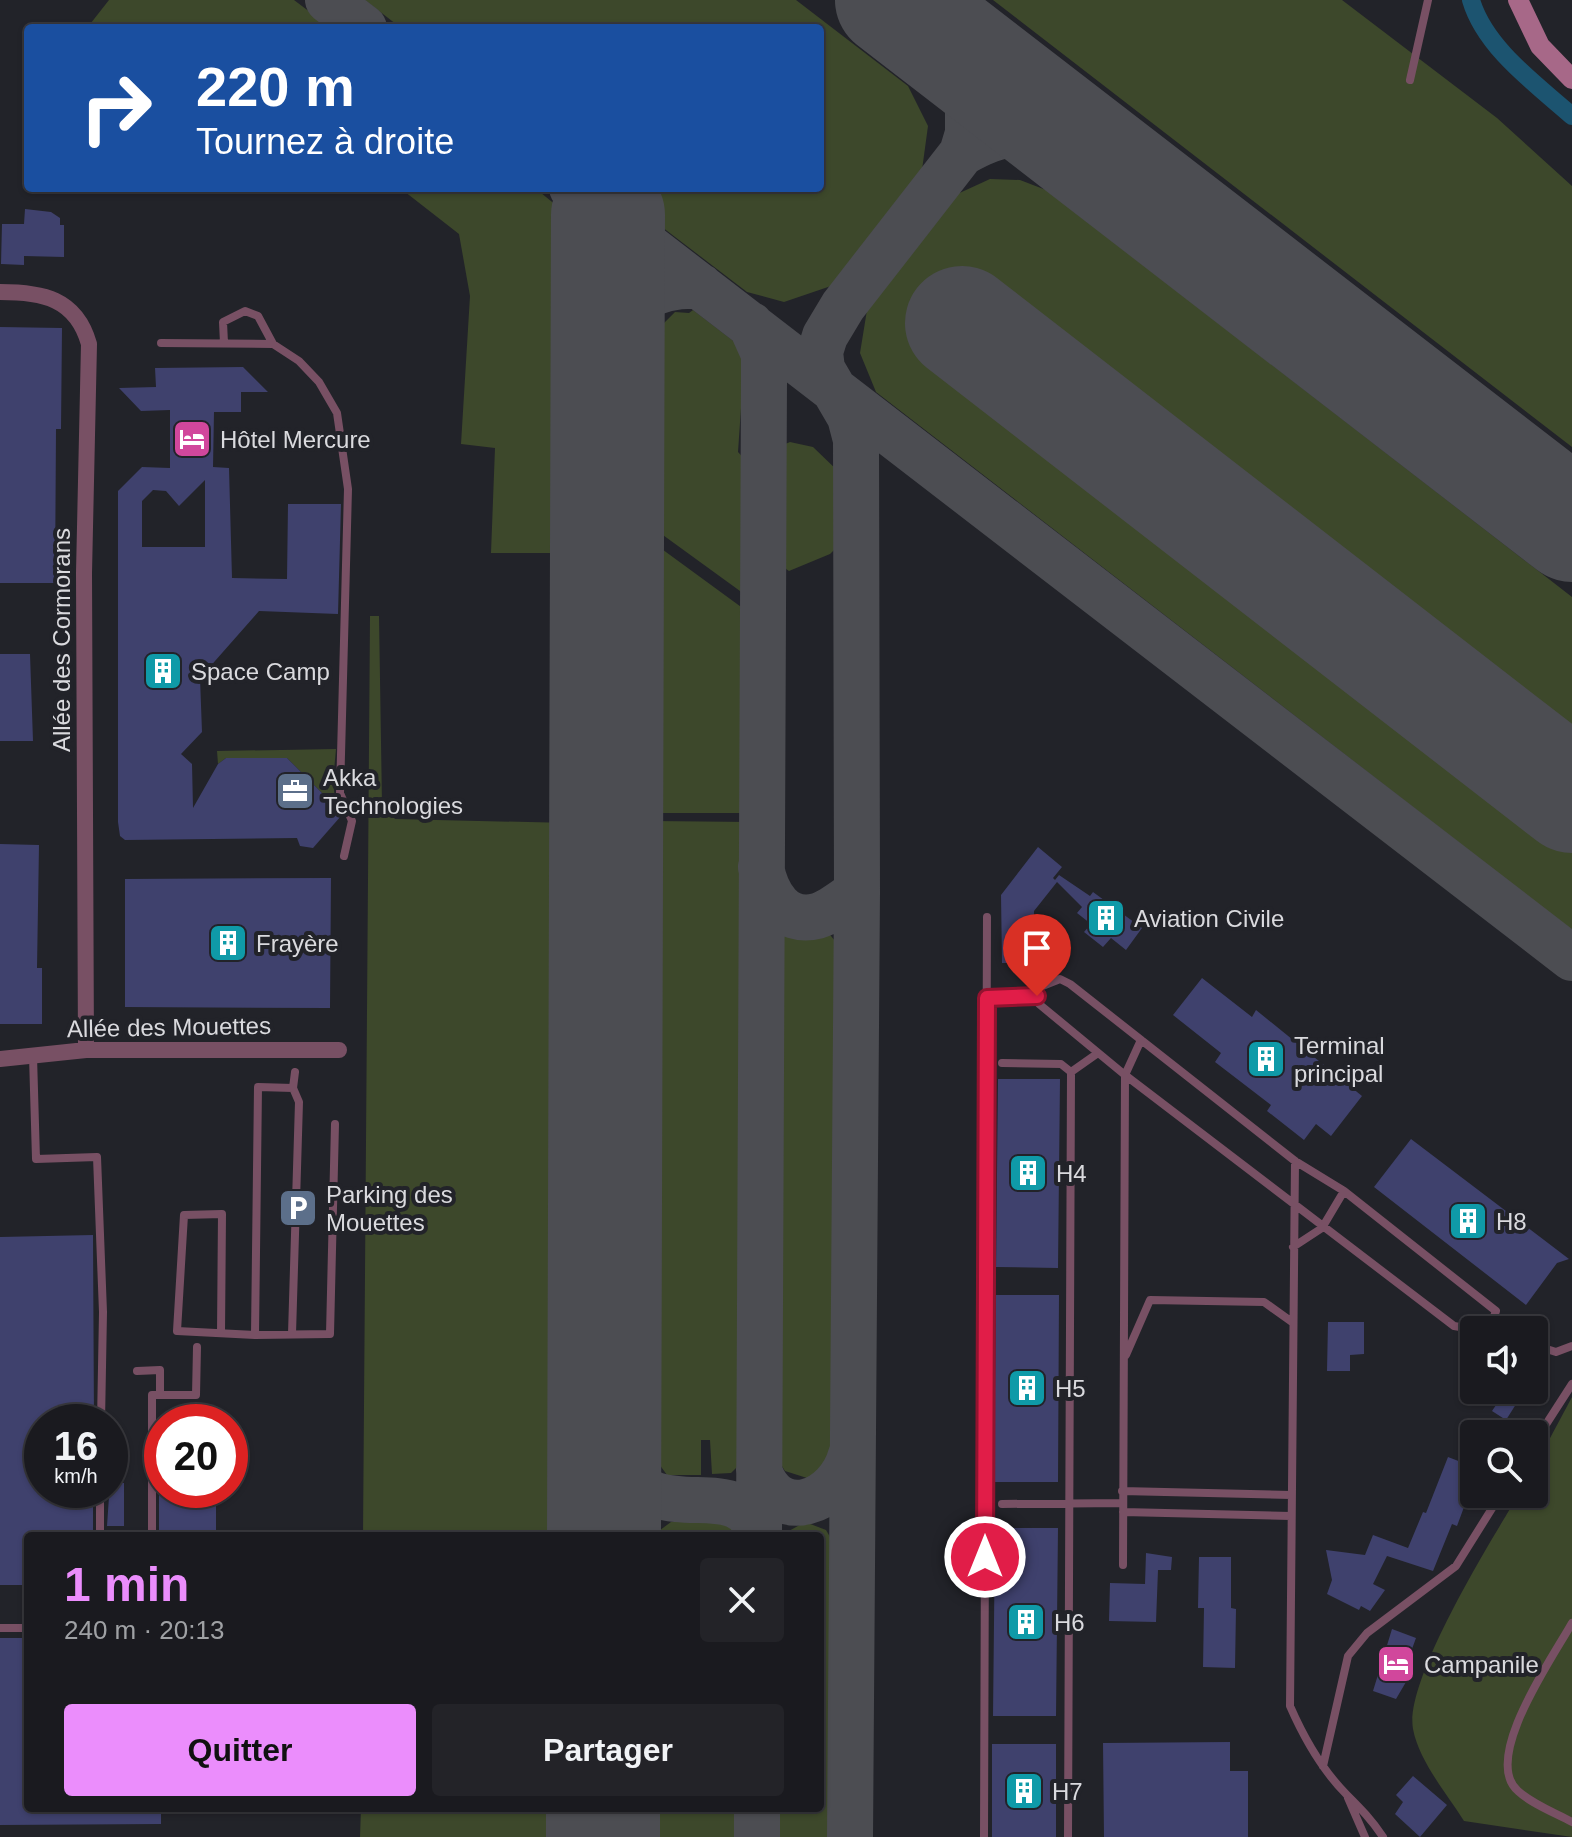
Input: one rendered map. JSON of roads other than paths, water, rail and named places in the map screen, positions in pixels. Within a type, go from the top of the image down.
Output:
[{"type":"main road","points":[[1518,0],[1540,46],[1572,79]]},
{"type":"street","name":"Allée des Cormorans","points":[[2,289],[48,295],[62,302],[75,313],[89,344],[84,573],[86,1050]]},
{"type":"street","name":"Allée des Mouettes","points":[[0,1059],[86,1050],[339,1050]]},
{"type":"lane","points":[[1410,80],[1428,0]]},
{"type":"lane","points":[[224,343],[223,322],[245,311],[258,316],[273,344],[299,361],[319,382],[337,413],[348,489],[340,793],[352,821],[344,856]]},
{"type":"lane","points":[[161,343],[273,344]]},
{"type":"lane","points":[[984,1837],[987,917]]},
{"type":"lane","points":[[1460,1327],[1454,1326],[1322,1228],[1125,1075],[1039,1004],[1037,996],[1040,987],[1060,979],[1295,1161],[1344,1191],[1496,1311],[1494,1316]]},
{"type":"lane","points":[[987,998],[1037,996]]},
{"type":"lane","points":[[1123,1565],[1125,1075],[1141,1040]]},
{"type":"lane","points":[[292,1334],[299,1102],[293,1088],[296,1049]]},
{"type":"lane","points":[[1071,1072],[1098,1053]]},
{"type":"lane","points":[[33,1055],[36,1159],[97,1157],[103,1312],[101,1404]]},
{"type":"lane","points":[[1002,1063],[1061,1064],[1071,1072]]},
{"type":"lane","points":[[1068,1837],[1071,1072]]},
{"type":"lane","points":[[255,1335],[258,1087],[293,1088]]},
{"type":"lane","points":[[221,1333],[222,1214],[184,1215],[177,1331],[255,1335],[330,1334],[335,1124]]},
{"type":"lane","points":[[1295,1161],[1290,1706],[1307,1743],[1323,1766],[1346,1794],[1369,1814],[1383,1837]]},
{"type":"lane","points":[[1293,1247],[1322,1228],[1344,1191]]},
{"type":"lane","points":[[1125,1358],[1150,1300],[1264,1302],[1292,1322]]},
{"type":"lane","points":[[1548,1349],[1556,1352],[1572,1346]]},
{"type":"lane","points":[[152,1532],[152,1395],[196,1395],[197,1347]]},
{"type":"lane","points":[[137,1371],[160,1370],[160,1395]]},
{"type":"lane","points":[[1548,1421],[1572,1384]]},
{"type":"lane","points":[[1122,1491],[1291,1495]]},
{"type":"lane","points":[[1002,1504],[1071,1502],[1122,1508],[1291,1516]]},
{"type":"lane","points":[[100,1508],[100,1532]]},
{"type":"lane","points":[[1323,1766],[1348,1656],[1367,1633],[1456,1566],[1492,1508]]},
{"type":"lane","points":[[1572,1623],[1509,1740],[1505,1765],[1518,1791],[1572,1822]]},
{"type":"lane","points":[[0,1628],[24,1628]]},
{"type":"lane","points":[[1346,1794],[1365,1837]]},
{"type":"waterway","points":[[1471,0],[1488,34],[1513,64],[1572,116]]},
{"type":"place","name":"Hôtel Mercure","points":[[192,439]]},
{"type":"place","name":"Space Camp","points":[[163,671]]},
{"type":"place","name":"Akka Technologies","points":[[295,791]]},
{"type":"place","name":"Aviation Civile","points":[[1106,918]]},
{"type":"place","name":"Frayère","points":[[228,943]]},
{"type":"place","name":"Terminal principal","points":[[1266,1059]]},
{"type":"place","name":"H4","points":[[1028,1173]]},
{"type":"place","name":"Parking des Mouettes","points":[[298,1208]]},
{"type":"place","name":"H8","points":[[1468,1221]]},
{"type":"place","name":"H5","points":[[1027,1388]]},
{"type":"place","name":"H6","points":[[1026,1622]]},
{"type":"place","name":"Campanile","points":[[1396,1664]]},
{"type":"place","name":"H7","points":[[1024,1791]]}]
